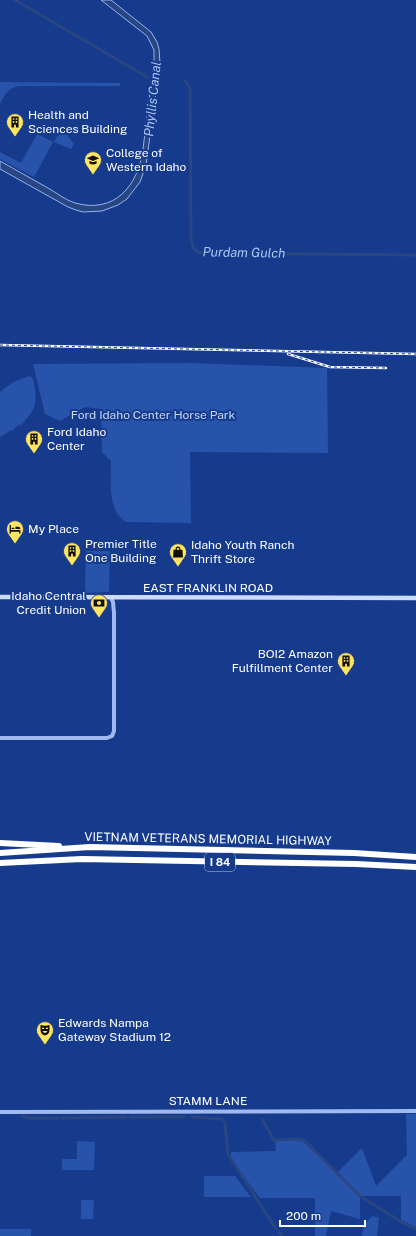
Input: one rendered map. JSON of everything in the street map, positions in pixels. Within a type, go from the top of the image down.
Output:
[{"type":"highway","points":[[0,844],[90,847]]},
{"type":"highway","name":"VIETNAM VETERANS MEMORIAL HIGHWAY","points":[[0,853],[90,847],[354,853],[416,857]]},
{"type":"highway","name":"VIETNAM VETERANS MEMORIAL HIGHWAY","points":[[0,863],[90,859],[356,864],[416,867]]},
{"type":"highway","points":[[0,866],[25,862]]},
{"type":"main road","name":"EAST FRANKLIN ROAD","points":[[0,596],[114,599],[416,598]]},
{"type":"street","points":[[0,738],[107,738],[112,736],[114,731],[114,599]]},
{"type":"street","name":"STAMM LANE","points":[[0,1112],[416,1110]]},
{"type":"green space","points":[[0,82],[120,83],[120,86],[19,86],[12,88],[7,92],[0,104]]},
{"type":"green space","points":[[62,128],[74,144],[71,149],[54,142]]},
{"type":"green space","points":[[37,134],[53,142],[34,177],[0,159],[0,152],[21,163]]},
{"type":"green space","name":"Ford Idaho Center Horse Park","points":[[190,363],[327,368],[328,453],[190,452],[191,523],[126,522],[120,517],[116,510],[111,494],[111,461],[102,452],[101,409],[85,407],[60,421],[45,414],[33,364]]},
{"type":"green space","points":[[30,376],[33,379],[36,399],[33,409],[30,415],[20,426],[19,424],[12,431],[11,430],[0,437],[0,392],[14,382]]},
{"type":"green space","points":[[86,551],[110,552],[109,592],[85,593]]},
{"type":"green space","points":[[406,1114],[416,1114],[416,1227],[401,1220],[401,1196],[360,1196],[360,1219],[331,1211],[326,1236],[315,1236],[315,1198],[260,1198],[231,1160],[231,1152],[276,1151],[275,1139],[300,1139],[337,1173],[362,1148],[376,1186],[407,1155]]},
{"type":"green space","points":[[77,1141],[95,1142],[94,1170],[62,1170],[62,1159],[77,1159]]},
{"type":"green space","points":[[204,1176],[235,1176],[251,1197],[204,1197]]},
{"type":"green space","points":[[81,1200],[94,1200],[93,1219],[81,1219]]},
{"type":"green space","points":[[373,1216],[379,1218],[377,1236],[362,1236],[365,1224]]},
{"type":"green space","points":[[0,1229],[31,1229],[31,1236],[0,1236]]},
{"type":"water","name":"Phyllis Canal","points":[[101,0],[111,0],[151,32],[157,42],[160,63],[146,165],[140,182],[127,199],[118,205],[102,211],[83,212],[68,207],[0,169],[0,161],[75,203],[89,205],[113,201],[130,185],[136,175],[143,149],[154,50],[147,36]]},
{"type":"waterway","name":"Purdam Gulch","points":[[15,0],[147,77]]},
{"type":"waterway","name":"Purdam Gulch","points":[[185,81],[190,88],[191,239],[192,246],[196,251],[201,253],[416,255]]},
{"type":"waterway","points":[[22,1116],[29,1118],[58,1118]]},
{"type":"waterway","points":[[62,1118],[126,1117]]},
{"type":"waterway","points":[[130,1117],[184,1117]]},
{"type":"waterway","points":[[192,1117],[222,1119],[225,1123],[228,1154],[276,1229]]},
{"type":"waterway","points":[[262,1119],[274,1140],[304,1140],[360,1196],[403,1223],[416,1229]]},
{"type":"waterway","points":[[279,1232],[283,1236]]},
{"type":"railway","points":[[0,345],[416,354]]},
{"type":"railway","points":[[288,354],[330,367],[386,368]]},
{"type":"place","name":"Health and Sciences Building","points":[[15,137]]},
{"type":"place","name":"College of Western Idaho","points":[[93,175]]},
{"type":"place","name":"Ford Idaho Center","points":[[34,454]]},
{"type":"place","name":"My Place","points":[[15,544]]},
{"type":"place","name":"Premier Title One Building","points":[[72,566]]},
{"type":"place","name":"Idaho Youth Ranch Thrift Store","points":[[178,567]]},
{"type":"place","name":"Idaho Central Credit Union","points":[[99,618]]},
{"type":"place","name":"BOI2 Amazon Fulfillment Center","points":[[346,676]]},
{"type":"place","name":"Edwards Nampa Gateway Stadium 12","points":[[45,1045]]}]
